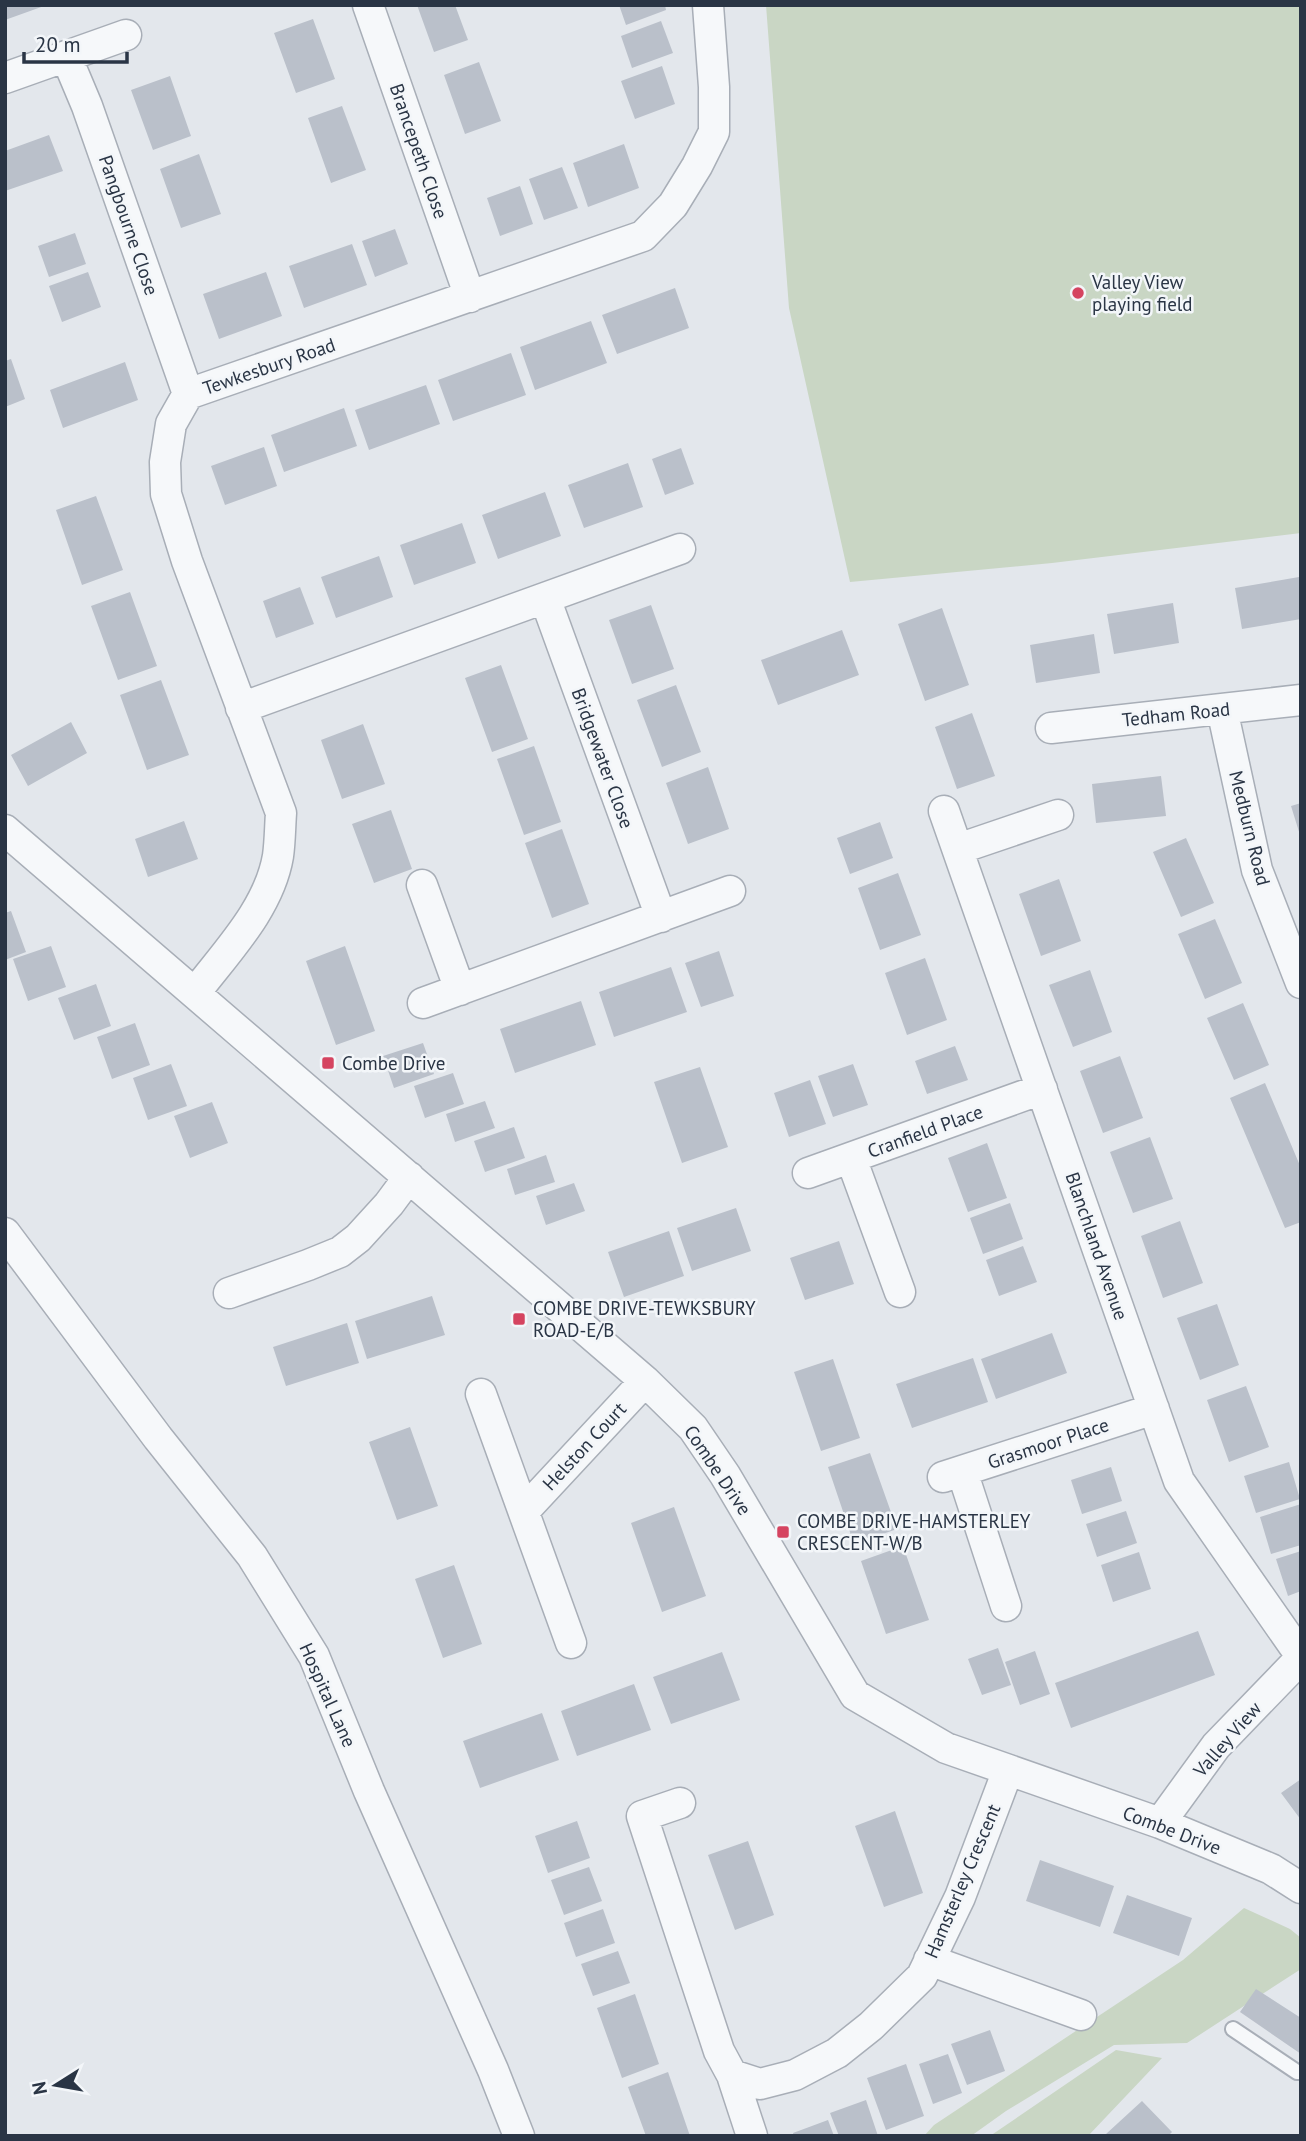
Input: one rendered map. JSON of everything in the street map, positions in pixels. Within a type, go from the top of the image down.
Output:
[{"type":"street","name":"Brancepeth Close","points":[[368,5],[470,297]]},
{"type":"street","name":"Tewkesbury Road","points":[[195,993],[246,927],[269,886],[278,856],[281,813],[187,561],[166,494],[165,462],[172,424],[188,394],[643,236],[673,205],[714,132],[714,87],[708,5]]},
{"type":"street","points":[[5,78],[127,35]]},
{"type":"street","name":"Pangbourne Close","points":[[66,56],[87,106],[188,394]]},
{"type":"street","points":[[242,708],[680,549]]},
{"type":"street","name":"Bridgewater Close","points":[[545,598],[660,917]]},
{"type":"street","name":"Tedham Road","points":[[1051,728],[1301,700]]},
{"type":"street","name":"Medburn Road","points":[[1222,709],[1257,870],[1301,984]]},
{"type":"street","name":"Blanchland Avenue","points":[[944,810],[1180,1481],[1301,1657]]},
{"type":"street","points":[[958,849],[1058,815]]},
{"type":"street","name":"Combe Drive","points":[[5,830],[645,1381],[693,1428],[725,1475],[855,1695],[946,1748],[1160,1824],[1271,1869],[1301,1888]]},
{"type":"street","points":[[422,885],[460,990]]},
{"type":"street","points":[[423,1003],[730,891]]},
{"type":"street","name":"Cranfield Place","points":[[808,1173],[1042,1089]]},
{"type":"street","points":[[851,1158],[900,1292]]},
{"type":"street","points":[[229,1293],[340,1252],[358,1238],[409,1177]]},
{"type":"street","name":"Hospital Lane","points":[[5,1233],[158,1438],[252,1556],[314,1656],[369,1791],[493,2070],[519,2136]]},
{"type":"street","name":"Helston Court","points":[[524,1511],[645,1381]]},
{"type":"street","name":"Helston Court","points":[[481,1394],[571,1643]]},
{"type":"street","name":"Grasmoor Place","points":[[1006,1605],[952,1474],[1154,1409]]},
{"type":"street","name":"Valley View","points":[[1160,1824],[1216,1746],[1301,1657]]},
{"type":"street","name":"Hamsterley Crescent","points":[[732,2075],[760,2084],[795,2075],[837,2053],[871,2026],[922,1976],[960,1897],[1009,1769]]},
{"type":"street","points":[[680,1804],[642,1816],[719,2050],[732,2075],[752,2136]]},
{"type":"street","points":[[929,1959],[1082,2015]]},
{"type":"lane","points":[[1233,2029],[1297,2072],[1301,2072]]},
{"type":"green space","points":[[766,5],[1301,5],[1301,533],[1052,563],[850,582],[789,308]]},
{"type":"green space","points":[[1244,1908],[1290,1929],[1301,1938],[1301,1969],[1187,2043],[1114,2045],[1006,2111],[971,2136],[924,2136],[934,2125],[1183,1960]]},
{"type":"green space","points":[[1116,2050],[1162,2058],[1088,2136],[990,2136]]},
{"type":"building","points":[[5,5],[44,5],[44,6],[5,20]]},
{"type":"building","points":[[417,5],[455,5],[468,40],[434,52]]},
{"type":"building","points":[[619,5],[665,5],[666,10],[626,25]]},
{"type":"building","points":[[313,19],[335,79],[296,93],[274,33]]},
{"type":"building","points":[[661,21],[673,53],[632,68],[621,36]]},
{"type":"building","points":[[479,62],[501,121],[465,134],[444,75]]},
{"type":"building","points":[[662,66],[675,104],[635,119],[621,81]]},
{"type":"building","points":[[170,76],[191,136],[153,150],[131,90]]},
{"type":"building","points":[[342,106],[366,170],[331,183],[308,118]]},
{"type":"building","points":[[49,135],[63,171],[5,191],[5,151]]},
{"type":"building","points":[[624,144],[639,188],[588,207],[573,163]]},
{"type":"building","points":[[199,154],[221,214],[181,228],[160,169]]},
{"type":"building","points":[[562,167],[578,208],[544,220],[529,179]]},
{"type":"building","points":[[520,186],[533,224],[500,236],[487,198]]},
{"type":"building","points":[[395,229],[408,264],[375,277],[362,241]]},
{"type":"building","points":[[75,233],[86,264],[49,277],[38,246]]},
{"type":"building","points":[[352,244],[367,285],[304,308],[289,266]]},
{"type":"building","points":[[88,272],[101,307],[62,322],[49,286]]},
{"type":"building","points":[[266,272],[282,316],[219,339],[203,294]]},
{"type":"building","points":[[675,288],[689,328],[617,354],[602,315]]},
{"type":"building","points":[[591,321],[607,363],[535,390],[520,347]]},
{"type":"building","points":[[511,353],[526,395],[453,421],[438,380]]},
{"type":"building","points":[[11,359],[25,399],[5,407],[5,361]]},
{"type":"building","points":[[125,362],[138,400],[63,428],[50,390]]},
{"type":"building","points":[[426,385],[440,424],[369,450],[355,410]]},
{"type":"building","points":[[344,408],[357,446],[284,472],[271,435]]},
{"type":"building","points":[[264,447],[277,486],[225,505],[211,466]]},
{"type":"building","points":[[681,448],[694,484],[665,495],[652,459]]},
{"type":"building","points":[[628,463],[643,507],[584,528],[568,485]]},
{"type":"building","points":[[545,492],[561,536],[498,559],[482,515]]},
{"type":"building","points":[[96,496],[123,570],[82,585],[56,510]]},
{"type":"building","points":[[462,523],[476,563],[414,585],[400,545]]},
{"type":"building","points":[[379,556],[393,597],[336,618],[321,577]]},
{"type":"building","points":[[1299,577],[1301,619],[1242,629],[1235,588]]},
{"type":"building","points":[[300,587],[314,624],[276,638],[263,601]]},
{"type":"building","points":[[130,592],[157,666],[118,680],[91,606]]},
{"type":"building","points":[[1173,603],[1179,643],[1114,654],[1107,614]]},
{"type":"building","points":[[651,605],[674,669],[632,684],[609,620]]},
{"type":"building","points":[[942,608],[969,685],[925,701],[898,624]]},
{"type":"building","points":[[842,630],[859,675],[778,705],[761,660]]},
{"type":"building","points":[[1094,634],[1100,673],[1036,683],[1030,645]]},
{"type":"building","points":[[501,665],[528,739],[492,752],[465,678]]},
{"type":"building","points":[[161,680],[189,755],[147,770],[120,695]]},
{"type":"building","points":[[676,685],[701,752],[662,767],[637,700]]},
{"type":"building","points":[[972,713],[995,776],[957,789],[935,727]]},
{"type":"building","points":[[71,722],[87,753],[28,786],[11,755]]},
{"type":"building","points":[[363,724],[385,784],[342,799],[321,740]]},
{"type":"building","points":[[534,746],[561,822],[524,835],[497,759]]},
{"type":"building","points":[[708,767],[729,829],[688,844],[666,783]]},
{"type":"building","points":[[1161,776],[1166,816],[1096,823],[1092,784]]},
{"type":"building","points":[[1301,803],[1301,835],[1300,835],[1291,806]]},
{"type":"building","points":[[391,810],[412,869],[374,883],[352,824]]},
{"type":"building","points":[[184,821],[198,859],[148,877],[135,839]]},
{"type":"building","points":[[880,822],[893,858],[850,874],[837,838]]},
{"type":"building","points":[[562,829],[589,904],[552,918],[525,843]]},
{"type":"building","points":[[1186,838],[1214,903],[1181,917],[1153,852]]},
{"type":"building","points":[[898,873],[921,935],[880,950],[858,888]]},
{"type":"building","points":[[1059,879],[1081,941],[1041,956],[1019,894]]},
{"type":"building","points":[[11,911],[26,952],[5,960],[5,913]]},
{"type":"building","points":[[1215,919],[1242,983],[1205,999],[1178,934]]},
{"type":"building","points":[[51,946],[66,987],[28,1001],[13,959]]},
{"type":"building","points":[[345,946],[375,1031],[336,1045],[306,961]]},
{"type":"building","points":[[719,951],[734,996],[701,1007],[685,963]]},
{"type":"building","points":[[925,958],[947,1020],[907,1035],[885,973]]},
{"type":"building","points":[[671,967],[687,1012],[614,1037],[599,992]]},
{"type":"building","points":[[1090,970],[1112,1032],[1073,1047],[1049,985]]},
{"type":"building","points":[[96,984],[111,1026],[74,1040],[58,998]]},
{"type":"building","points":[[581,1001],[596,1045],[515,1073],[500,1029]]},
{"type":"building","points":[[1243,1003],[1269,1065],[1234,1080],[1207,1018]]},
{"type":"building","points":[[135,1023],[150,1065],[112,1079],[97,1037]]},
{"type":"building","points":[[423,1043],[434,1074],[394,1088],[383,1056]]},
{"type":"building","points":[[955,1046],[968,1080],[927,1094],[915,1061]]},
{"type":"building","points":[[1120,1056],[1143,1118],[1103,1133],[1080,1071]]},
{"type":"building","points":[[171,1064],[187,1106],[148,1120],[133,1078]]},
{"type":"building","points":[[853,1064],[868,1105],[833,1117],[818,1076]]},
{"type":"building","points":[[700,1067],[728,1147],[682,1163],[654,1082]]},
{"type":"building","points":[[453,1073],[464,1104],[425,1118],[414,1086]]},
{"type":"building","points":[[810,1080],[826,1124],[789,1137],[774,1093]]},
{"type":"building","points":[[1265,1083],[1301,1168],[1301,1222],[1285,1228],[1230,1098]]},
{"type":"building","points":[[485,1101],[495,1128],[455,1142],[446,1114]]},
{"type":"building","points":[[212,1102],[228,1143],[190,1158],[174,1116]]},
{"type":"building","points":[[514,1127],[525,1158],[485,1172],[474,1141]]},
{"type":"building","points":[[1150,1137],[1173,1199],[1133,1213],[1110,1152]]},
{"type":"building","points":[[987,1143],[1007,1198],[968,1212],[948,1158]]},
{"type":"building","points":[[546,1155],[555,1182],[515,1195],[507,1169]]},
{"type":"building","points":[[574,1183],[585,1211],[546,1225],[536,1196]]},
{"type":"building","points":[[1010,1203],[1023,1239],[983,1254],[970,1218]]},
{"type":"building","points":[[736,1208],[751,1251],[692,1271],[677,1228]]},
{"type":"building","points":[[1180,1221],[1203,1283],[1163,1298],[1141,1236]]},
{"type":"building","points":[[669,1231],[684,1276],[624,1297],[608,1252]]},
{"type":"building","points":[[839,1241],[854,1284],[805,1300],[790,1258]]},
{"type":"building","points":[[1023,1246],[1037,1282],[999,1296],[986,1260]]},
{"type":"building","points":[[432,1296],[445,1335],[367,1359],[355,1321]]},
{"type":"building","points":[[1217,1304],[1239,1365],[1200,1380],[1177,1318]]},
{"type":"building","points":[[347,1323],[359,1363],[286,1386],[273,1347]]},
{"type":"building","points":[[1052,1333],[1067,1373],[996,1399],[981,1359]]},
{"type":"building","points":[[973,1358],[988,1402],[912,1428],[896,1384]]},
{"type":"building","points":[[833,1359],[860,1438],[821,1451],[794,1372]]},
{"type":"building","points":[[1246,1386],[1269,1447],[1229,1462],[1207,1400]]},
{"type":"building","points":[[410,1427],[438,1506],[397,1520],[369,1442]]},
{"type":"building","points":[[870,1453],[897,1529],[854,1544],[828,1467]]},
{"type":"building","points":[[1289,1462],[1300,1499],[1256,1513],[1244,1476]]},
{"type":"building","points":[[1111,1467],[1122,1501],[1082,1514],[1071,1480]]},
{"type":"building","points":[[1301,1504],[1301,1545],[1271,1554],[1260,1517]]},
{"type":"building","points":[[674,1507],[706,1596],[662,1612],[631,1523]]},
{"type":"building","points":[[1126,1511],[1137,1543],[1097,1557],[1086,1524]]},
{"type":"building","points":[[903,1546],[929,1620],[886,1634],[861,1561]]},
{"type":"building","points":[[1301,1551],[1301,1591],[1288,1596],[1276,1559]]},
{"type":"building","points":[[1139,1552],[1151,1589],[1113,1602],[1101,1565]]},
{"type":"building","points":[[454,1565],[482,1644],[443,1658],[415,1579]]},
{"type":"building","points":[[1198,1631],[1215,1675],[1071,1728],[1055,1683]]},
{"type":"building","points":[[998,1648],[1011,1685],[982,1695],[968,1659]]},
{"type":"building","points":[[1035,1651],[1050,1694],[1020,1705],[1005,1662]]},
{"type":"building","points":[[722,1652],[740,1700],[671,1724],[653,1677]]},
{"type":"building","points":[[634,1684],[651,1730],[577,1756],[561,1711]]},
{"type":"building","points":[[542,1713],[559,1760],[480,1788],[463,1741]]},
{"type":"building","points":[[1301,1779],[1301,1820],[1281,1793]]},
{"type":"building","points":[[895,1811],[923,1893],[884,1907],[855,1826]]},
{"type":"building","points":[[577,1821],[590,1858],[548,1873],[535,1836]]},
{"type":"building","points":[[748,1841],[774,1915],[735,1930],[708,1855]]},
{"type":"building","points":[[1040,1860],[1114,1886],[1100,1927],[1026,1901]]},
{"type":"building","points":[[589,1867],[602,1901],[564,1915],[551,1880]]},
{"type":"building","points":[[1127,1895],[1192,1918],[1179,1956],[1113,1933]]},
{"type":"building","points":[[603,1909],[615,1943],[576,1957],[564,1923]]},
{"type":"building","points":[[618,1951],[630,1983],[593,1996],[581,1964]]},
{"type":"building","points":[[1256,1989],[1301,2018],[1301,2054],[1240,2012]]},
{"type":"building","points":[[635,1994],[659,2064],[622,2078],[597,2008]]},
{"type":"building","points":[[990,2030],[1005,2071],[967,2085],[951,2044]]},
{"type":"building","points":[[948,2054],[962,2093],[933,2104],[919,2064]]},
{"type":"building","points":[[906,2064],[924,2116],[886,2130],[867,2078]]},
{"type":"building","points":[[668,2072],[690,2136],[646,2136],[628,2087]]},
{"type":"building","points":[[866,2100],[878,2136],[839,2136],[830,2113]]},
{"type":"building","points":[[1142,2101],[1172,2132],[1168,2136],[1106,2134]]},
{"type":"building","points":[[828,2120],[834,2136],[794,2136],[793,2133]]},
{"type":"place","name":"Valley View playing field","points":[[1078,293]]},
{"type":"place","name":"Combe Drive","points":[[328,1063]]},
{"type":"place","name":"COMBE DRIVE-TEWKSBURY ROAD-E/B","points":[[519,1319]]},
{"type":"place","name":"COMBE DRIVE-HAMSTERLEY CRESCENT-W/B","points":[[783,1532]]}]
